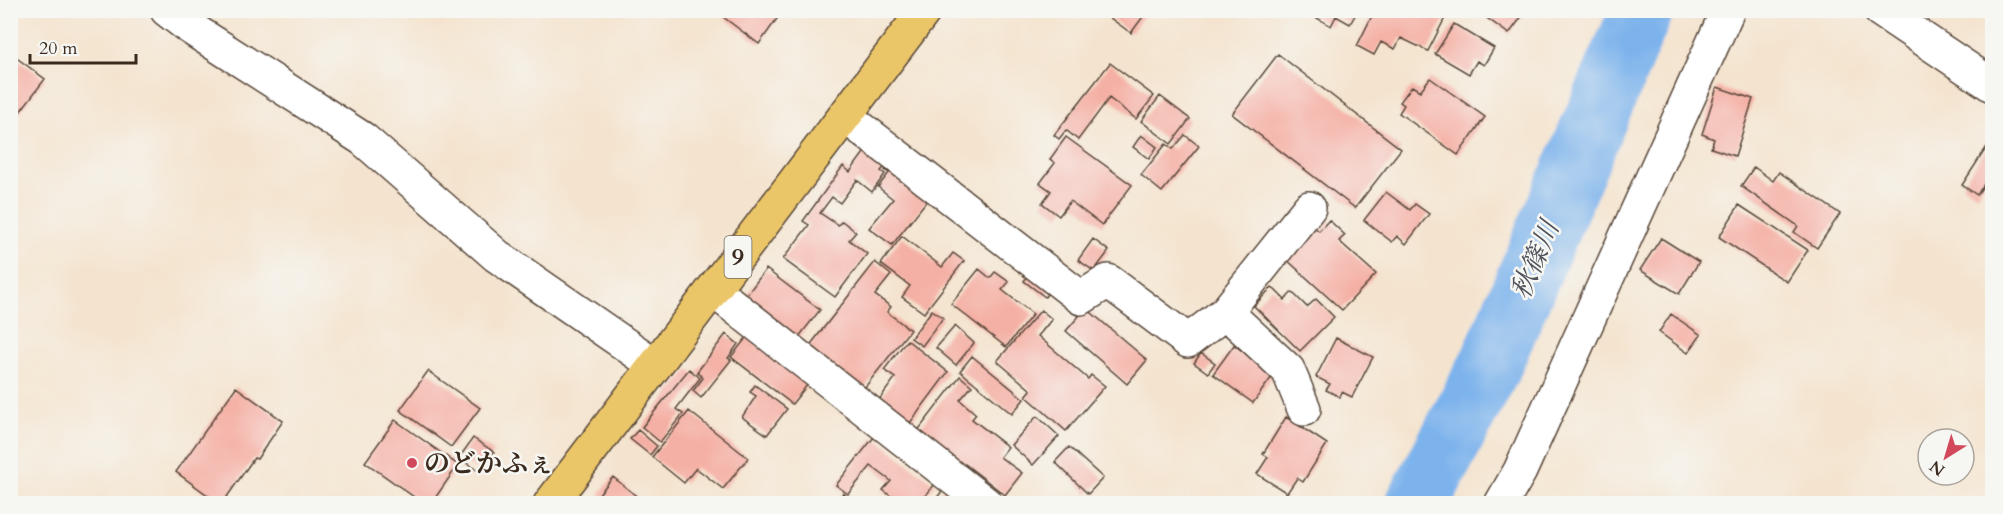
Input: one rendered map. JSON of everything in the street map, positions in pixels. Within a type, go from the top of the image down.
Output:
[{"type":"main road","name":"9","points":[[550,504],[925,10]]},
{"type":"street","points":[[167,10],[189,27],[363,140],[497,256],[656,365]]},
{"type":"street","points":[[1501,504],[1520,471],[1728,10]]},
{"type":"street","points":[[1883,11],[1992,85]]},
{"type":"street","points":[[845,116],[1081,298],[1108,281],[1188,341],[1226,312],[1309,208]]},
{"type":"street","points":[[713,290],[986,504]]},
{"type":"street","points":[[1226,312],[1288,370],[1304,409]]},
{"type":"building","points":[[714,10],[771,10],[779,16],[759,44]]},
{"type":"building","points":[[1099,10],[1148,10],[1131,33]]},
{"type":"building","points":[[1310,10],[1358,10],[1350,24],[1336,16],[1331,26],[1308,13]]},
{"type":"building","points":[[1375,10],[1441,10],[1447,14],[1428,51],[1401,38],[1395,49],[1381,42],[1374,55],[1357,46]]},
{"type":"building","points":[[1482,10],[1523,10],[1525,12],[1509,34],[1480,13]]},
{"type":"building","points":[[1454,24],[1494,48],[1484,65],[1477,61],[1469,74],[1435,54]]},
{"type":"building","points":[[10,53],[45,79],[13,121],[10,119]]},
{"type":"building","points":[[1278,54],[1401,149],[1355,208],[1232,114]]},
{"type":"building","points":[[1110,63],[1154,96],[1136,119],[1109,98],[1078,140],[1066,130],[1059,139],[1054,135]]},
{"type":"building","points":[[1430,78],[1485,117],[1458,155],[1399,113],[1404,105],[1400,102],[1412,86],[1420,91]]},
{"type":"building","points":[[1717,87],[1753,99],[1735,156],[1711,148],[1714,139],[1702,134]]},
{"type":"building","points":[[1160,96],[1190,119],[1171,144],[1141,121]]},
{"type":"building","points":[[1141,135],[1157,147],[1149,159],[1133,147]]},
{"type":"building","points":[[1185,135],[1199,146],[1162,192],[1141,175],[1166,144],[1173,149]]},
{"type":"building","points":[[1066,137],[1132,185],[1102,225],[1070,201],[1059,216],[1042,203],[1051,191],[1040,183],[1055,163],[1050,159]]},
{"type":"building","points":[[1992,139],[1992,172],[1977,195],[1962,185]]},
{"type":"building","points":[[866,150],[886,165],[881,171],[885,174],[872,192],[857,180],[840,203],[832,197],[820,213],[838,225],[842,221],[856,232],[849,240],[867,254],[835,297],[783,259],[809,225],[803,221],[843,166],[850,172]]},
{"type":"building","points":[[888,166],[929,198],[892,245],[869,228],[893,199],[878,187],[889,173],[885,170]]},
{"type":"building","points":[[1754,167],[1773,181],[1779,172],[1840,214],[1817,248],[1794,232],[1798,226],[1741,186]]},
{"type":"building","points":[[1386,192],[1410,210],[1415,204],[1429,214],[1406,244],[1397,236],[1392,242],[1364,220]]},
{"type":"building","points":[[1739,205],[1808,250],[1787,282],[1719,237]]},
{"type":"building","points":[[1329,220],[1345,235],[1339,241],[1376,274],[1342,310],[1285,258],[1314,227],[1319,231]]},
{"type":"building","points":[[902,236],[942,267],[953,253],[964,261],[924,313],[902,297],[910,286],[881,264]]},
{"type":"building","points":[[1661,238],[1699,262],[1679,294],[1640,270]]},
{"type":"building","points":[[1093,239],[1109,251],[1094,271],[1078,260]]},
{"type":"building","points":[[875,262],[891,275],[875,295],[891,307],[887,312],[910,330],[862,391],[808,348]]},
{"type":"building","points":[[766,269],[820,310],[798,338],[745,297]]},
{"type":"building","points":[[979,269],[990,278],[995,272],[1009,282],[1002,290],[1033,314],[1006,347],[951,304]]},
{"type":"building","points":[[1031,271],[1052,287],[1045,297],[1024,281]]},
{"type":"building","points":[[1272,287],[1285,300],[1292,292],[1307,307],[1316,299],[1334,317],[1300,351],[1254,306]]},
{"type":"building","points":[[1086,308],[1147,360],[1127,384],[1066,331]]},
{"type":"building","points":[[932,310],[943,318],[922,346],[911,338]]},
{"type":"building","points":[[1041,310],[1052,319],[1038,336],[1088,379],[1091,375],[1105,386],[1066,431],[1026,396],[1031,390],[997,361]]},
{"type":"building","points":[[1671,314],[1701,335],[1688,353],[1659,332]]},
{"type":"building","points":[[955,326],[974,343],[956,365],[936,348]]},
{"type":"building","points":[[726,334],[738,344],[728,358],[731,360],[701,398],[693,391],[703,378],[697,372]]},
{"type":"building","points":[[747,337],[808,384],[792,404],[731,357]]},
{"type":"building","points":[[1336,338],[1373,357],[1352,397],[1342,392],[1340,397],[1326,390],[1330,384],[1316,377]]},
{"type":"building","points":[[907,340],[948,372],[907,427],[876,404],[895,378],[884,370]]},
{"type":"building","points":[[1234,345],[1274,374],[1253,403],[1213,374]]},
{"type":"building","points":[[1201,353],[1215,363],[1208,373],[1194,363]]},
{"type":"building","points":[[972,356],[1024,399],[1012,414],[960,371]]},
{"type":"building","points":[[689,369],[700,378],[676,409],[683,414],[660,442],[642,427]]},
{"type":"building","points":[[428,371],[480,408],[451,447],[400,410]]},
{"type":"building","points":[[960,376],[972,386],[960,400],[976,414],[972,419],[1008,447],[1000,457],[1022,473],[1005,495],[965,464],[962,468],[916,433]]},
{"type":"building","points":[[755,385],[787,409],[767,435],[742,417],[756,396],[750,392]]},
{"type":"building","points":[[236,387],[283,421],[257,459],[254,458],[220,504],[176,472]]},
{"type":"building","points":[[689,411],[748,458],[723,489],[696,468],[684,483],[652,457]]},
{"type":"building","points":[[1037,416],[1059,436],[1033,465],[1011,445]]},
{"type":"building","points":[[1286,417],[1327,444],[1303,482],[1297,478],[1287,493],[1257,474],[1268,457],[1263,454]]},
{"type":"building","name":"のどかふぇ","points":[[395,420],[458,465],[431,504],[424,504],[365,462]]},
{"type":"building","points":[[638,430],[657,446],[650,455],[630,439]]},
{"type":"building","points":[[874,437],[935,484],[919,504],[901,504],[883,490],[891,481],[871,466],[848,494],[836,485]]},
{"type":"building","points":[[473,438],[494,452],[480,472],[459,458]]},
{"type":"building","points":[[1069,447],[1103,478],[1088,494],[1055,462]]},
{"type":"building","points":[[613,477],[646,504],[611,504],[599,494]]},
{"type":"building","points":[[946,486],[968,504],[932,504]]},
{"type":"building","points":[[843,493],[856,504],[821,504],[827,496],[836,503]]},
{"type":"waterway","name":"秋篠川","points":[[1417,504],[1491,364],[1642,10]]},
{"type":"place","name":"のどかふぇ","points":[[412,463]]}]
